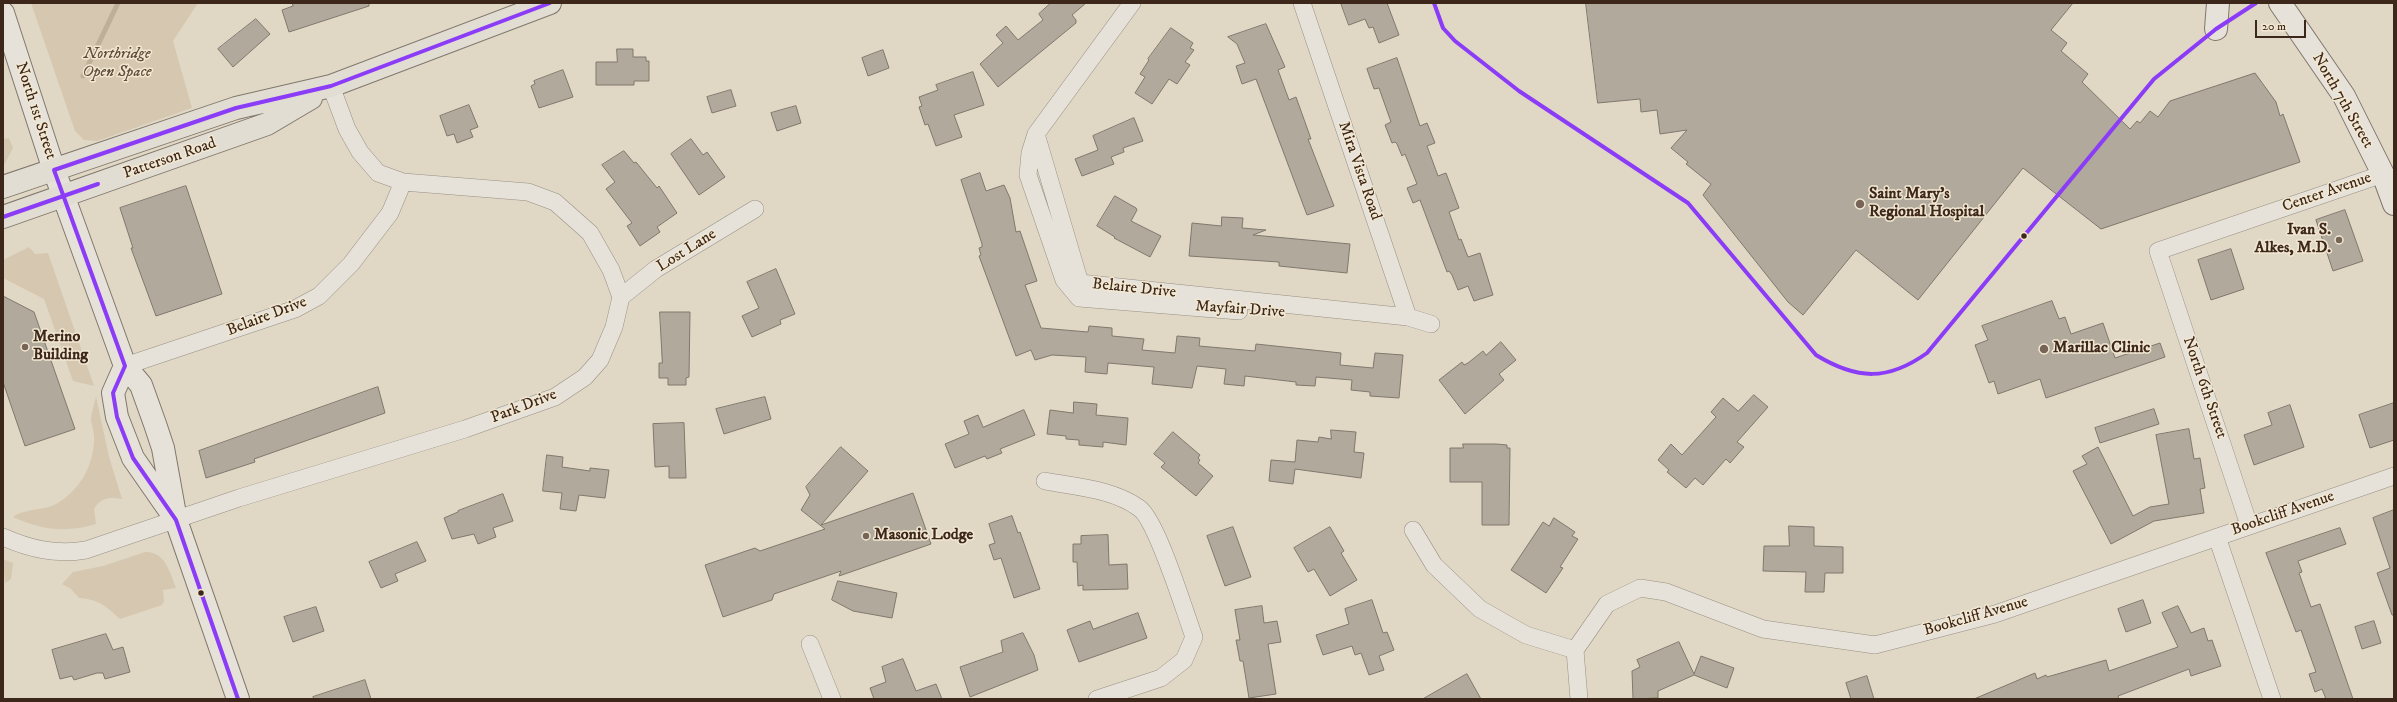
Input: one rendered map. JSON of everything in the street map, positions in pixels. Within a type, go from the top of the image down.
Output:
[{"type":"main road","name":"Patterson Road","points":[[3,187],[236,108],[331,86],[550,3]]},
{"type":"main road","points":[[2216,29],[2218,3]]},
{"type":"main road","name":"North 7th Street","points":[[2280,3],[2344,96],[2383,174],[2394,204]]},
{"type":"main road","name":"North 1st Street","points":[[3,13],[54,170],[125,366],[141,385],[156,424],[176,520],[238,699]]},
{"type":"main road","name":"Patterson Road","points":[[3,217],[267,124],[331,86]]},
{"type":"main road","name":"North 1st Street","points":[[125,366],[113,393],[117,417],[133,458],[176,520]]},
{"type":"street","name":"Belaire Drive","points":[[1132,3],[1036,134],[1080,283],[1408,316]]},
{"type":"street","name":"Mira Vista Road","points":[[1302,3],[1408,316]]},
{"type":"street","points":[[331,86],[347,129],[360,152],[378,173],[403,182],[528,192],[555,202],[590,233],[611,270],[622,297]]},
{"type":"street","name":"Center Avenue","points":[[2158,251],[2383,174]]},
{"type":"street","name":"Belaire Drive","points":[[125,366],[295,309],[319,296],[351,264],[390,213],[403,182]]},
{"type":"street","name":"Lost Lane","points":[[622,297],[656,269],[756,209]]},
{"type":"street","name":"North 6th Street","points":[[2158,251],[2250,525]]},
{"type":"street","name":"Park Drive","points":[[3,537],[31,549],[69,553],[86,550],[239,498],[458,432],[555,397],[585,378],[600,360],[614,327],[622,297]]},
{"type":"street","points":[[1408,316],[1431,324]]},
{"type":"street","name":"Bookcliff Avenue","points":[[1575,650],[1607,604],[1640,588],[1666,592],[1763,629],[1875,645],[1996,614],[2394,476]]},
{"type":"street","points":[[1045,481],[1112,494],[1140,508],[1159,540],[1194,637],[1184,660],[1161,678],[1097,699]]},
{"type":"street","points":[[1413,530],[1434,565],[1480,609],[1526,635],[1575,650],[1579,699]]},
{"type":"street","points":[[2217,537],[2270,698]]},
{"type":"street","points":[[810,644],[832,699]]},
{"type":"green space","name":"Northridge Open Space","points":[[31,3],[198,3],[173,41],[192,108],[97,141],[84,140],[75,131]]},
{"type":"green space","points":[[9,138],[13,148],[3,167],[3,139]]},
{"type":"green space","points":[[29,247],[35,254],[48,253],[94,386],[73,381],[44,299],[3,278],[3,260]]},
{"type":"green space","points":[[96,396],[109,457],[122,499],[110,498],[103,500],[94,509],[96,524],[74,529],[54,529],[34,525],[13,517],[23,512],[45,508],[56,504],[64,499],[78,485],[88,469],[93,451],[94,436],[91,420]]},
{"type":"green space","points":[[145,552],[157,555],[162,559],[169,569],[176,588],[163,590],[164,601],[162,605],[120,619],[101,604],[91,600],[79,598],[71,589],[62,584],[73,572],[103,566]]},
{"type":"green space","points":[[3,559],[13,563],[11,579],[5,583]]},
{"type":"building","points":[[292,3],[369,3],[369,6],[289,32],[282,10],[293,6]]},
{"type":"building","points":[[1051,3],[1086,3],[1072,15],[1076,20],[1076,23],[998,87],[980,64],[1003,43],[996,35],[1006,26],[1018,40],[1043,20],[1039,14]]},
{"type":"building","points":[[1341,3],[1387,3],[1399,35],[1379,43],[1373,27],[1369,28],[1365,19],[1349,25]]},
{"type":"building","points":[[1586,3],[2073,3],[2051,30],[2067,43],[2061,51],[2088,74],[2082,82],[2130,129],[2137,121],[2140,123],[2150,111],[2158,117],[2170,101],[2255,73],[2276,102],[2280,116],[2283,114],[2300,162],[2101,229],[2023,168],[1918,300],[1856,250],[1803,315],[1788,302],[1703,195],[1711,184],[1686,164],[1688,162],[1671,148],[1687,130],[1660,134],[1657,110],[1641,112],[1640,99],[1598,103]]},
{"type":"building","points":[[256,19],[270,34],[233,67],[218,49]]},
{"type":"building","points":[[1266,24],[1285,67],[1278,70],[1289,100],[1296,97],[1311,139],[1308,139],[1334,206],[1307,215],[1256,79],[1242,84],[1236,66],[1245,63],[1237,44],[1228,37]]},
{"type":"building","points":[[1171,28],[1193,43],[1190,48],[1194,50],[1185,62],[1190,65],[1177,84],[1169,79],[1152,104],[1135,93],[1145,77],[1140,74],[1149,60],[1148,59]]},
{"type":"building","points":[[617,49],[633,49],[633,57],[646,57],[646,61],[649,61],[649,81],[634,81],[634,85],[596,85],[596,62],[617,62]]},
{"type":"building","points":[[883,50],[889,68],[868,76],[862,58]]},
{"type":"building","points":[[1397,58],[1420,126],[1427,123],[1435,143],[1427,146],[1438,176],[1446,173],[1459,208],[1449,212],[1459,240],[1461,239],[1468,257],[1480,253],[1493,295],[1474,301],[1468,286],[1458,290],[1452,275],[1449,271],[1447,272],[1420,200],[1413,203],[1407,188],[1417,184],[1405,154],[1402,156],[1397,144],[1395,142],[1392,143],[1385,125],[1391,122],[1379,88],[1374,89],[1367,69]]},
{"type":"building","points":[[563,70],[573,97],[539,108],[531,86],[535,84],[534,81]]},
{"type":"building","points":[[973,72],[984,105],[954,115],[962,137],[936,146],[928,124],[925,125],[919,107],[922,106],[919,97],[938,90],[936,85]]},
{"type":"building","points":[[731,90],[736,106],[712,113],[707,97]]},
{"type":"building","points":[[469,105],[478,127],[470,130],[473,137],[457,143],[454,134],[447,136],[440,116]]},
{"type":"building","points":[[796,106],[801,123],[777,131],[771,113]]},
{"type":"building","points":[[1134,118],[1143,141],[1123,148],[1124,152],[1111,157],[1114,164],[1082,176],[1075,159],[1098,150],[1093,136]]},
{"type":"building","points":[[691,139],[703,155],[707,152],[725,177],[699,195],[671,154]]},
{"type":"building","points":[[624,151],[634,163],[636,162],[657,188],[659,186],[677,213],[657,227],[660,232],[640,246],[627,226],[632,223],[606,189],[615,182],[602,165]]},
{"type":"building","points":[[980,173],[986,191],[1004,185],[1010,198],[1016,232],[1020,231],[1037,281],[1025,285],[1041,328],[1088,332],[1089,326],[1112,328],[1112,336],[1144,339],[1142,350],[1175,353],[1177,336],[1200,338],[1199,346],[1255,351],[1256,344],[1341,353],[1340,365],[1373,368],[1375,353],[1403,355],[1399,398],[1370,396],[1370,392],[1351,390],[1352,380],[1316,377],[1315,386],[1296,385],[1296,382],[1245,376],[1244,386],[1224,384],[1226,369],[1197,366],[1192,388],[1152,384],[1154,367],[1108,363],[1107,374],[1085,372],[1086,357],[1052,355],[1035,360],[1031,350],[1016,356],[979,256],[981,255],[979,248],[982,247],[982,244],[961,180]]},
{"type":"building","points":[[186,186],[222,294],[156,316],[131,248],[133,248],[120,208]]},
{"type":"building","points":[[1115,196],[1136,208],[1137,210],[1131,221],[1161,236],[1150,257],[1114,238],[1115,237],[1097,226]]},
{"type":"building","name":"Ivan S. Alkes, M.D.","points":[[2345,210],[2363,261],[2333,271],[2316,220]]},
{"type":"building","points":[[1222,217],[1243,218],[1242,228],[1266,230],[1253,235],[1350,244],[1347,273],[1279,266],[1279,262],[1189,256],[1192,223],[1221,226]]},
{"type":"building","points":[[2231,249],[2244,289],[2211,300],[2198,260]]},
{"type":"building","points":[[776,269],[795,314],[780,320],[781,324],[752,337],[742,316],[759,308],[747,282]]},
{"type":"building","name":"Merino Building","points":[[3,296],[34,312],[75,429],[25,446],[3,382]]},
{"type":"building","name":"Marillac Clinic","points":[[2052,301],[2059,319],[2065,317],[2071,334],[2103,323],[2115,358],[2160,343],[2165,357],[2046,398],[2040,379],[1998,394],[1994,381],[1989,383],[1975,345],[1988,340],[1982,326]]},
{"type":"building","points":[[660,312],[690,312],[689,377],[686,378],[686,385],[668,385],[668,378],[659,378],[659,363],[662,363]]},
{"type":"building","points":[[1501,342],[1516,360],[1499,374],[1504,380],[1465,414],[1439,380],[1462,362],[1464,365],[1468,363],[1483,351],[1486,355]]},
{"type":"building","points":[[378,387],[385,413],[254,459],[255,462],[206,478],[199,451]]},
{"type":"building","points":[[1754,395],[1768,407],[1737,442],[1744,447],[1730,463],[1726,459],[1703,485],[1695,478],[1686,488],[1667,472],[1669,470],[1658,460],[1671,444],[1682,455],[1716,417],[1711,412],[1723,398],[1738,411]]},
{"type":"building","points":[[765,397],[771,419],[724,434],[716,409]]},
{"type":"building","points":[[1074,402],[1097,404],[1096,415],[1128,418],[1126,445],[1103,442],[1103,447],[1079,445],[1079,440],[1066,439],[1066,436],[1047,434],[1050,410],[1073,413]]},
{"type":"building","points":[[2394,403],[2394,440],[2370,448],[2359,415]]},
{"type":"building","points":[[2290,405],[2304,447],[2254,465],[2244,435],[2272,425],[2268,413]]},
{"type":"building","points":[[2154,409],[2159,424],[2100,443],[2095,428]]},
{"type":"building","points":[[1024,410],[1035,435],[1000,449],[1002,453],[987,459],[985,456],[955,468],[945,444],[969,434],[964,421],[978,415],[983,427]]},
{"type":"building","points":[[684,423],[686,478],[669,478],[669,466],[655,467],[653,424]]},
{"type":"building","points":[[2189,429],[2194,459],[2200,458],[2205,488],[2200,489],[2204,513],[2154,521],[2111,544],[2073,471],[2087,464],[2082,456],[2098,447],[2133,516],[2150,507],[2169,504],[2156,435]]},
{"type":"building","points":[[1331,430],[1356,432],[1354,452],[1364,453],[1361,478],[1295,469],[1293,484],[1269,481],[1271,460],[1295,462],[1297,440],[1318,442],[1319,437],[1331,439]]},
{"type":"building","points":[[1173,432],[1200,455],[1198,458],[1200,460],[1198,463],[1213,476],[1196,496],[1161,467],[1165,463],[1154,454]]},
{"type":"building","points":[[1463,444],[1496,444],[1507,445],[1507,448],[1510,448],[1509,525],[1482,525],[1482,482],[1450,482],[1450,448],[1463,448]]},
{"type":"building","name":"Masonic Lodge","points":[[841,447],[868,471],[821,525],[913,493],[931,544],[839,576],[841,571],[774,594],[772,600],[723,617],[705,565],[755,548],[760,551],[825,529],[801,510],[810,495],[806,487]]},
{"type":"building","points":[[547,455],[563,457],[562,467],[590,471],[590,468],[609,470],[605,498],[579,495],[576,511],[560,509],[562,493],[543,491]]},
{"type":"building","points":[[503,494],[513,521],[493,528],[496,537],[478,544],[474,534],[452,539],[444,518],[458,511]]},
{"type":"building","points":[[2394,510],[2394,615],[2392,615],[2377,573],[2390,568],[2373,518]]},
{"type":"building","points":[[1012,516],[1018,533],[1020,532],[1040,589],[1014,598],[1001,558],[994,560],[989,545],[995,543],[989,524]]},
{"type":"building","points":[[1554,518],[1575,532],[1572,536],[1578,539],[1560,567],[1563,568],[1546,593],[1511,570],[1543,522],[1549,526]]},
{"type":"building","points":[[1789,526],[1814,527],[1814,546],[1843,547],[1843,573],[1825,573],[1824,592],[1805,592],[1806,572],[1763,571],[1764,546],[1789,546]]},
{"type":"building","points":[[1233,527],[1251,577],[1225,586],[1207,536]]},
{"type":"building","points":[[1330,527],[1344,551],[1341,553],[1357,580],[1330,596],[1314,569],[1308,572],[1294,548]]},
{"type":"building","points":[[2340,528],[2346,544],[2298,561],[2302,572],[2299,573],[2311,607],[2320,604],[2353,699],[2326,699],[2322,689],[2315,692],[2309,674],[2316,672],[2301,630],[2296,632],[2266,553]]},
{"type":"building","points":[[1108,535],[1109,565],[1127,564],[1128,589],[1083,590],[1083,585],[1078,586],[1077,562],[1073,562],[1073,544],[1081,544],[1081,536]]},
{"type":"building","points":[[417,542],[426,561],[395,574],[398,581],[381,588],[369,562]]},
{"type":"building","points":[[838,581],[897,593],[892,618],[853,611],[832,600]]},
{"type":"building","points":[[1372,600],[1383,633],[1387,632],[1394,650],[1379,656],[1384,670],[1369,675],[1361,653],[1355,655],[1352,646],[1323,655],[1316,635],[1349,624],[1345,609]]},
{"type":"building","points":[[2143,600],[2151,623],[2126,632],[2118,609]]},
{"type":"building","points":[[1262,606],[1264,623],[1277,621],[1281,642],[1268,644],[1276,694],[1249,698],[1243,661],[1240,661],[1236,640],[1240,640],[1235,610]]},
{"type":"building","points":[[2178,606],[2191,633],[2204,628],[2208,641],[2212,640],[2221,666],[2191,676],[2189,669],[2118,696],[2119,699],[1974,699],[2035,673],[2037,679],[2046,675],[2047,677],[2106,660],[2109,671],[2178,647],[2162,613]]},
{"type":"building","points":[[316,607],[324,631],[293,642],[284,617]]},
{"type":"building","points":[[1138,613],[1147,638],[1079,662],[1067,630],[1090,621],[1093,629]]},
{"type":"building","points":[[2374,621],[2381,643],[2362,649],[2355,627]]},
{"type":"building","points":[[1023,633],[1034,655],[1038,670],[970,697],[960,667],[1003,652],[1001,641]]},
{"type":"building","points":[[106,634],[113,650],[123,647],[130,672],[105,679],[103,673],[97,673],[74,680],[72,676],[60,679],[52,650]]},
{"type":"building","points":[[1679,642],[1694,674],[1701,656],[1734,668],[1727,688],[1694,675],[1658,691],[1658,698],[1633,699],[1632,671],[1640,667],[1637,660]]},
{"type":"building","points":[[903,659],[916,691],[936,684],[942,699],[874,699],[870,688],[886,682],[882,667]]},
{"type":"building","points":[[1467,674],[1481,699],[1423,699]]},
{"type":"building","points":[[1867,676],[1874,699],[1851,699],[1846,683]]},
{"type":"building","points":[[365,680],[371,699],[314,699],[313,697]]},
{"type":"waterway","points":[[83,76],[118,3]]},
{"type":"transit line","points":[[238,699],[176,520],[133,458],[117,417],[113,393],[125,366],[54,170],[236,108],[331,86],[550,3]]},
{"type":"transit line","points":[[1434,3],[1443,28],[1455,41],[1519,91],[1688,203],[1816,355],[1845,369],[1859,373],[1872,374],[1886,373],[1899,369],[1927,353],[2154,79],[2216,29],[2256,3]]},
{"type":"transit line","points":[[3,217],[98,184]]},
{"type":"place","name":"Saint Mary's Regional Hospital","points":[[1860,204]]},
{"type":"place","name":"Ivan S. Alkes, M.D.","points":[[2339,240]]},
{"type":"place","name":"Merino Building","points":[[25,347]]},
{"type":"place","name":"Marillac Clinic","points":[[2044,349]]},
{"type":"place","name":"Masonic Lodge","points":[[866,536]]}]
